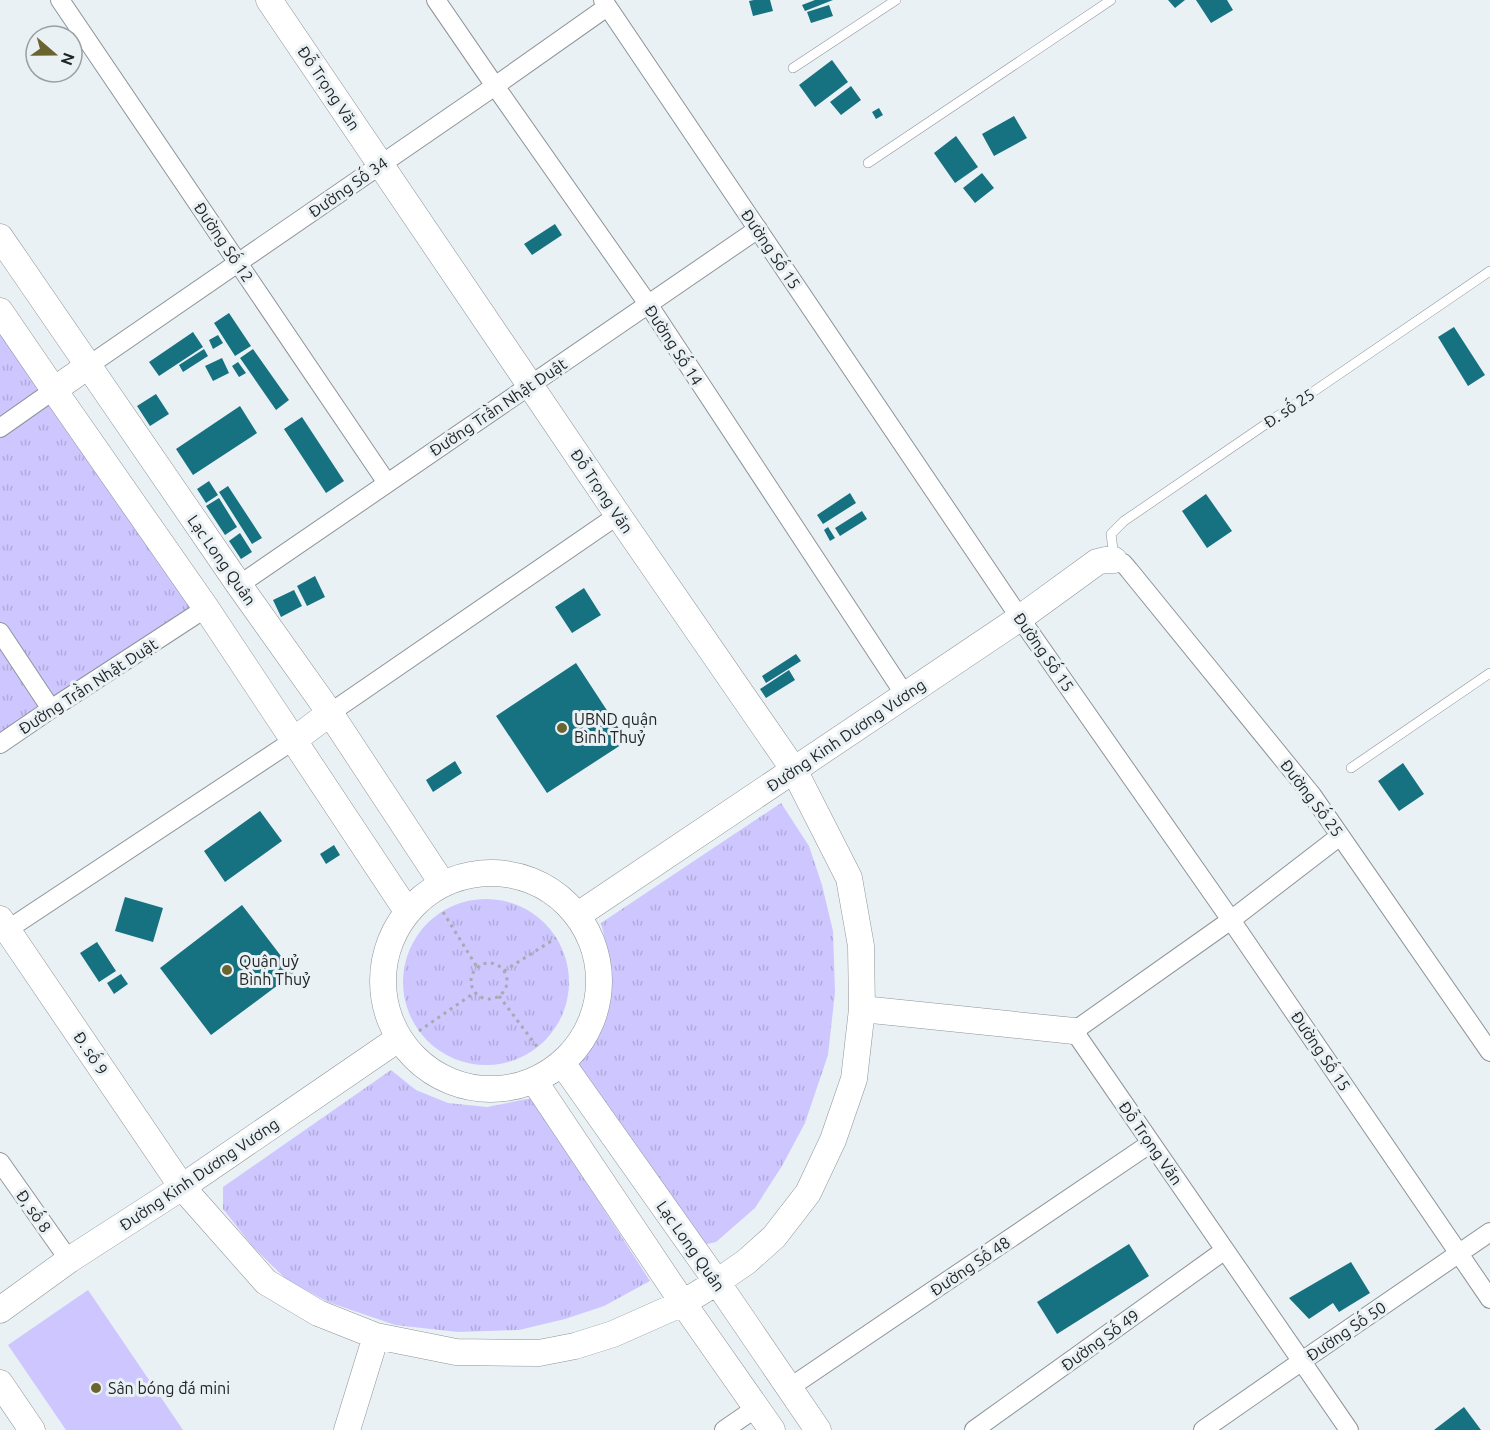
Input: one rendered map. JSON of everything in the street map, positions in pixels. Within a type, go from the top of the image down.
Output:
[{"type":"street","name":"Đường Số 12","points":[[60,0],[387,483]]},
{"type":"street","name":"Đỗ Trọng Văn","points":[[269,0],[794,770],[849,878],[861,946],[862,1009],[854,1080],[834,1140],[808,1193],[774,1237],[746,1262],[683,1303],[613,1334],[575,1346],[539,1353],[456,1352],[376,1336]]},
{"type":"street","name":"Đường Số 14","points":[[436,0],[648,304],[905,695]]},
{"type":"street","name":"Đường Số 34","points":[[88,366],[495,86],[605,3]]},
{"type":"street","name":"Đường Số 15","points":[[605,3],[1020,618],[1231,920],[1490,1299]]},
{"type":"street","name":"Đường Trần Nhật Duật","points":[[239,585],[758,229]]},
{"type":"street","name":"Lạc Long Quân","points":[[0,237],[239,585],[330,713],[442,883]]},
{"type":"street","points":[[0,310],[206,608],[407,911]]},
{"type":"street","points":[[0,428],[88,366]]},
{"type":"street","points":[[3,925],[294,740],[618,515]]},
{"type":"street","name":"Đường Kinh Dương Vương","points":[[578,915],[1020,618],[1096,562],[1114,560]]},
{"type":"street","name":"Đường Số 25","points":[[1114,560],[1123,563],[1129,570],[1305,786],[1490,1052]]},
{"type":"street","points":[[206,608],[239,585]]},
{"type":"street","name":"Đường Trần Nhật Duật","points":[[0,744],[206,608]]},
{"type":"street","points":[[0,632],[51,710]]},
{"type":"street","points":[[862,1009],[1074,1031],[1231,920],[1340,836]]},
{"type":"street","points":[[501,872],[530,879],[557,894],[578,915],[593,944],[599,976],[596,1008],[583,1038],[562,1063],[535,1082],[512,1089],[492,1090],[456,1084],[423,1067],[409,1035],[385,1008],[382,974],[390,940],[407,911],[423,895],[442,883],[471,873],[501,872]]},
{"type":"street","name":"Đ. số 9","points":[[3,925],[182,1187],[266,1282],[318,1313],[376,1336]]},
{"type":"street","name":"Đỗ Trọng Văn","points":[[1074,1031],[1349,1430]]},
{"type":"street","name":"Đường Kinh Dương Vương","points":[[0,1310],[69,1260],[409,1035]]},
{"type":"street","name":"Lạc Long Quân","points":[[562,1063],[717,1282],[818,1430]]},
{"type":"street","points":[[535,1082],[683,1303],[772,1430]]},
{"type":"street","name":"Đường Số 48","points":[[789,1388],[1151,1143]]},
{"type":"street","name":"Đ, số 8","points":[[0,1162],[69,1260]]},
{"type":"street","name":"Đường Số 50","points":[[1203,1430],[1490,1232]]},
{"type":"street","name":"Đường Số 49","points":[[974,1430],[1225,1250]]},
{"type":"street","points":[[347,1430],[376,1336]]},
{"type":"street","points":[[0,1383],[32,1430]]},
{"type":"street","points":[[724,1430],[756,1408]]},
{"type":"lane","points":[[793,68],[896,0]]},
{"type":"lane","points":[[868,164],[1111,0]]},
{"type":"lane","name":"Đ. số 25","points":[[1114,560],[1111,534],[1120,524],[1490,271]]},
{"type":"lane","points":[[1351,768],[1490,673]]},
{"type":"path","points":[[443,912],[477,967]]},
{"type":"path","points":[[504,971],[556,938]]},
{"type":"path","points":[[489,963],[495,964],[504,971],[507,982],[503,993],[491,999],[479,997],[474,993],[470,981],[477,967],[489,963]]},
{"type":"path","points":[[409,1035],[474,993]]},
{"type":"path","points":[[499,996],[538,1048]]},
{"type":"green space","points":[[0,311],[206,608],[0,744]]},
{"type":"green space","points":[[781,803],[809,846],[822,885],[833,931],[835,992],[828,1055],[805,1123],[782,1166],[755,1208],[716,1242],[703,1245],[577,1063],[595,1038],[607,1005],[611,965],[601,923]]},
{"type":"green space","points":[[486,899],[518,905],[545,923],[563,950],[569,982],[563,1014],[545,1041],[518,1059],[486,1065],[454,1059],[427,1041],[409,1014],[403,982],[409,950],[427,923],[454,905]]},
{"type":"green space","points":[[391,1070],[416,1090],[448,1103],[487,1107],[532,1098],[650,1281],[604,1306],[565,1319],[519,1330],[458,1332],[395,1325],[328,1302],[286,1279],[253,1247],[223,1209],[223,1187]]},
{"type":"green space","name":"Sân bóng đá mini","points":[[88,1290],[183,1430],[66,1430],[8,1345]]},
{"type":"building","points":[[770,0],[773,11],[753,16],[749,1]]},
{"type":"building","points":[[815,0],[833,0],[805,11],[802,5]]},
{"type":"building","points":[[1168,0],[1185,0],[1175,8]]},
{"type":"building","points":[[1196,0],[1227,0],[1233,10],[1211,23]]},
{"type":"building","points":[[829,5],[833,16],[811,23],[807,12]]},
{"type":"building","points":[[832,60],[848,82],[815,107],[799,85]]},
{"type":"building","points":[[851,86],[861,100],[841,115],[830,102]]},
{"type":"building","points":[[879,108],[883,115],[876,119],[872,112]]},
{"type":"building","points":[[1014,116],[1027,138],[994,156],[982,134]]},
{"type":"building","points":[[956,136],[978,167],[955,183],[934,153]]},
{"type":"building","points":[[982,173],[994,188],[975,203],[963,188]]},
{"type":"building","points":[[555,224],[562,235],[532,255],[524,244]]},
{"type":"building","points":[[229,313],[251,346],[235,356],[214,323]]},
{"type":"building","points":[[1454,327],[1485,375],[1468,386],[1438,337]]},
{"type":"building","points":[[193,332],[203,347],[159,376],[149,362]]},
{"type":"building","points":[[218,335],[223,343],[213,349],[209,340]]},
{"type":"building","points":[[204,349],[208,356],[183,372],[179,365]]},
{"type":"building","points":[[253,349],[289,400],[276,410],[240,358]]},
{"type":"building","points":[[222,358],[229,373],[213,381],[205,366]]},
{"type":"building","points":[[238,362],[246,373],[239,377],[232,366]]},
{"type":"building","points":[[156,394],[169,414],[150,426],[137,406]]},
{"type":"building","points":[[240,406],[257,433],[193,475],[176,449]]},
{"type":"building","points":[[302,417],[344,481],[326,493],[284,429]]},
{"type":"building","points":[[209,481],[218,495],[206,503],[197,489]]},
{"type":"building","points":[[228,486],[262,538],[252,544],[219,492]]},
{"type":"building","points":[[850,493],[856,503],[823,524],[817,515]]},
{"type":"building","points":[[1206,494],[1232,531],[1207,548],[1182,511]]},
{"type":"building","points":[[219,498],[237,527],[225,535],[206,506]]},
{"type":"building","points":[[862,511],[867,519],[840,536],[835,528]]},
{"type":"building","points":[[828,527],[835,538],[830,541],[824,530]]},
{"type":"building","points":[[240,533],[252,552],[241,559],[229,541]]},
{"type":"building","points":[[315,576],[325,597],[307,606],[297,586]]},
{"type":"building","points":[[584,588],[601,615],[572,633],[555,607]]},
{"type":"building","points":[[294,590],[302,606],[281,617],[273,600]]},
{"type":"building","points":[[796,654],[801,661],[766,683],[762,676]]},
{"type":"building","name":"UBND quận Bình Thuỷ","points":[[576,663],[627,741],[547,793],[496,716]]},
{"type":"building","points":[[789,670],[795,680],[766,698],[760,689]]},
{"type":"building","points":[[455,761],[462,773],[433,792],[426,780]]},
{"type":"building","points":[[1403,763],[1424,794],[1399,811],[1378,781]]},
{"type":"building","points":[[260,811],[282,841],[225,882],[204,851]]},
{"type":"building","points":[[334,845],[340,855],[326,864],[320,854]]},
{"type":"building","points":[[125,897],[163,908],[153,942],[115,931]]},
{"type":"building","name":"Quận uỷ Bình Thuỷ","points":[[242,905],[294,973],[211,1035],[160,968]]},
{"type":"building","points":[[97,942],[116,971],[99,982],[80,953]]},
{"type":"building","points":[[121,974],[128,984],[114,994],[107,983]]},
{"type":"building","points":[[1129,1244],[1149,1276],[1057,1334],[1037,1302]]},
{"type":"building","points":[[1351,1262],[1370,1293],[1339,1312],[1333,1303],[1309,1319],[1289,1298]]},
{"type":"building","points":[[1464,1407],[1481,1430],[1434,1430]]},
{"type":"place","name":"UBND quận Bình Thuỷ","points":[[562,728]]},
{"type":"place","name":"Quận uỷ Bình Thuỷ","points":[[227,970]]},
{"type":"place","name":"Sân bóng đá mini","points":[[96,1388]]}]
